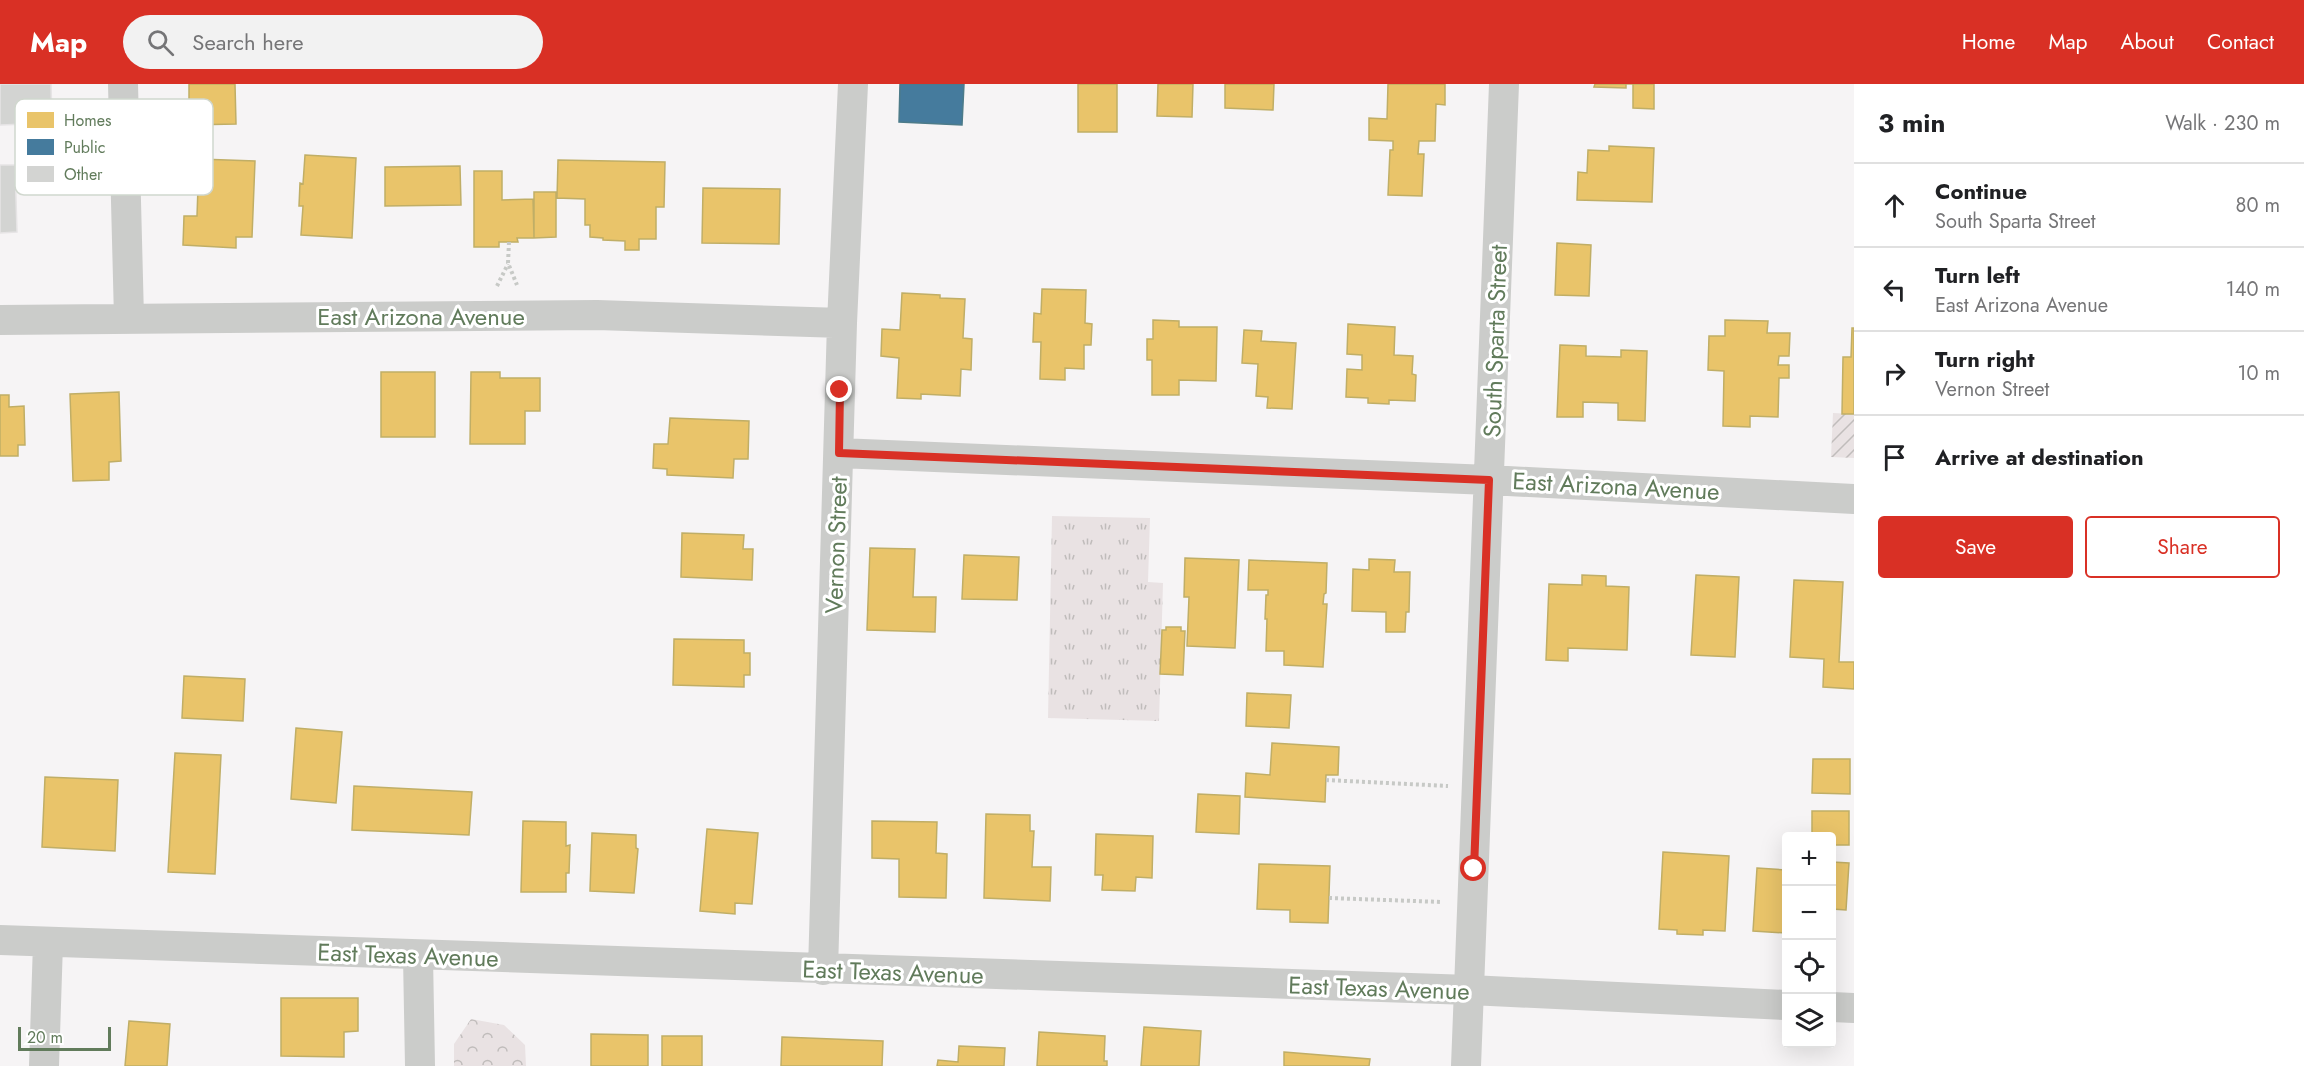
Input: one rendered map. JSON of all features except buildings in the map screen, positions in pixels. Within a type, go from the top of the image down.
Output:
[{"type":"street","points":[[123,84],[123,99]]},
{"type":"street","name":"Vernon Street","points":[[823,970],[842,322],[853,84]]},
{"type":"street","name":"South Sparta Street","points":[[1466,1066],[1504,84]]},
{"type":"street","points":[[126,195],[129,318]]},
{"type":"street","name":"East Arizona Avenue","points":[[0,320],[597,315],[842,322]]},
{"type":"street","name":"East Arizona Avenue","points":[[839,453],[1489,480],[1854,499]]},
{"type":"street","name":"East Texas Avenue","points":[[0,940],[823,970],[1470,990],[1782,1005]]},
{"type":"street","points":[[44,1066],[48,943]]},
{"type":"street","points":[[418,956],[420,1066]]},
{"type":"street","points":[[1836,1007],[1854,1008]]},
{"type":"path","points":[[497,286],[508,263],[509,242]]},
{"type":"path","points":[[508,263],[518,286]]},
{"type":"path","points":[[1326,780],[1455,786]]},
{"type":"path","points":[[1329,898],[1449,902]]},
{"type":"green space","points":[[1833,413],[1854,414],[1854,458],[1831,457]]},
{"type":"green space","points":[[1052,516],[1150,518],[1148,582],[1163,583],[1159,721],[1048,718]]},
{"type":"green space","points":[[471,1019],[504,1025],[525,1045],[526,1066],[454,1066],[454,1044]]},
{"type":"route","points":[[840,390],[839,453],[1489,480],[1474,869]]}]
